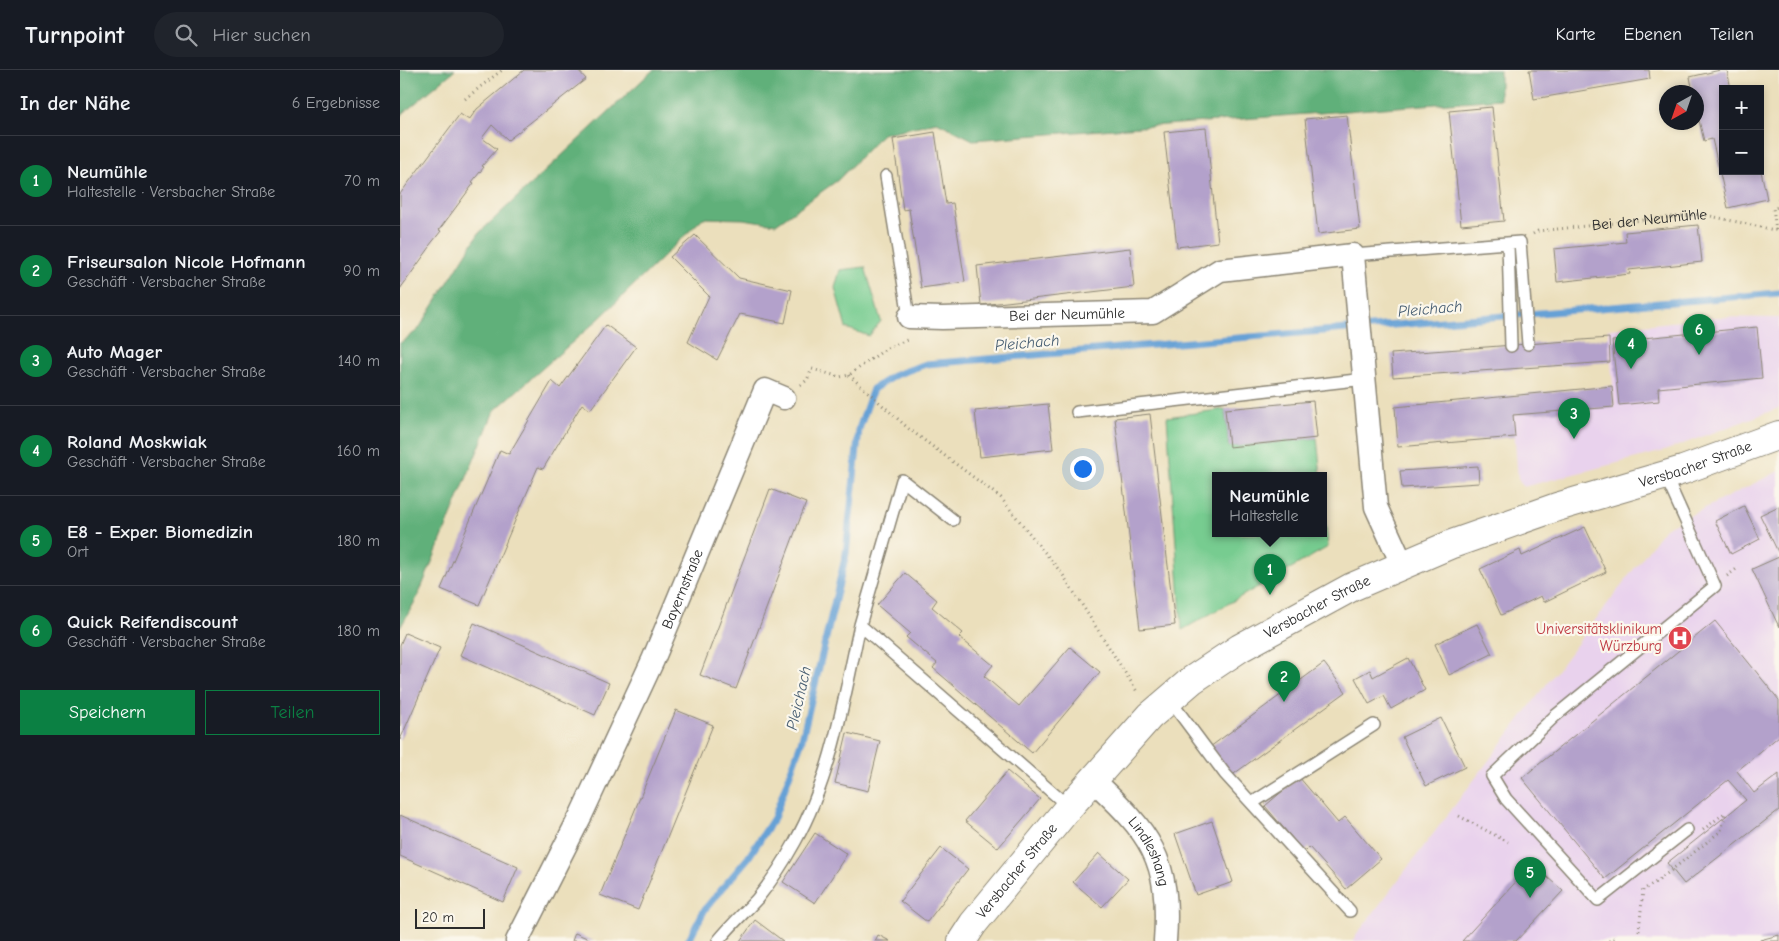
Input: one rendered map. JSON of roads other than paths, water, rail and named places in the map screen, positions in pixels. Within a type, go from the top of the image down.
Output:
[{"type":"main road","name":"Versbacher Straße","points":[[962,941],[973,924],[1092,779],[1159,707],[1212,666],[1283,623],[1352,587],[1402,564],[1557,507],[1665,475],[1779,435]]},
{"type":"street","name":"Bei der Neumühle","points":[[910,328],[1153,312],[1220,270],[1353,255]]},
{"type":"street","points":[[1353,255],[1376,507],[1402,564]]},
{"type":"street","name":"Bayernstraße","points":[[517,941],[581,815],[653,660],[765,390],[784,398]]},
{"type":"street","name":"Lindleshang","points":[[1092,779],[1126,812],[1151,845],[1161,866],[1167,908],[1164,941]]},
{"type":"lane","points":[[886,176],[910,328]]},
{"type":"lane","name":"Bei der Neumühle","points":[[1353,255],[1520,242],[1528,344]]},
{"type":"lane","points":[[1508,243],[1511,346]]},
{"type":"lane","points":[[1077,412],[1365,379]]},
{"type":"lane","points":[[1665,475],[1715,586],[1555,716],[1492,776],[1506,799],[1598,900],[1687,830]]},
{"type":"lane","points":[[718,941],[736,919],[757,899],[774,876],[795,842],[814,802],[833,746],[860,625],[902,480],[953,520]]},
{"type":"lane","points":[[860,625],[1069,807]]},
{"type":"lane","points":[[1159,707],[1225,774],[1350,911]]},
{"type":"lane","points":[[1252,803],[1374,725]]},
{"type":"waterway","name":"Pleichach","points":[[688,941],[705,909],[748,858],[774,818],[801,743],[846,554],[859,429],[873,389],[895,375],[926,364],[1779,293]]},
{"type":"place","name":"Quick Reifendiscount","points":[[1699,355]]},
{"type":"place","name":"Roland Moskwiak","points":[[1631,369]]},
{"type":"place","name":"Auto Mager","points":[[1574,439]]},
{"type":"place","name":"Neumühle","points":[[1270,595]]},
{"type":"place","name":"Universitätsklinikum Würzburg","points":[[1680,638]]},
{"type":"place","name":"Friseursalon Nicole Hofmann","points":[[1284,702]]},
{"type":"place","name":"E8 - Exper. Biomedizin","points":[[1530,898]]}]
